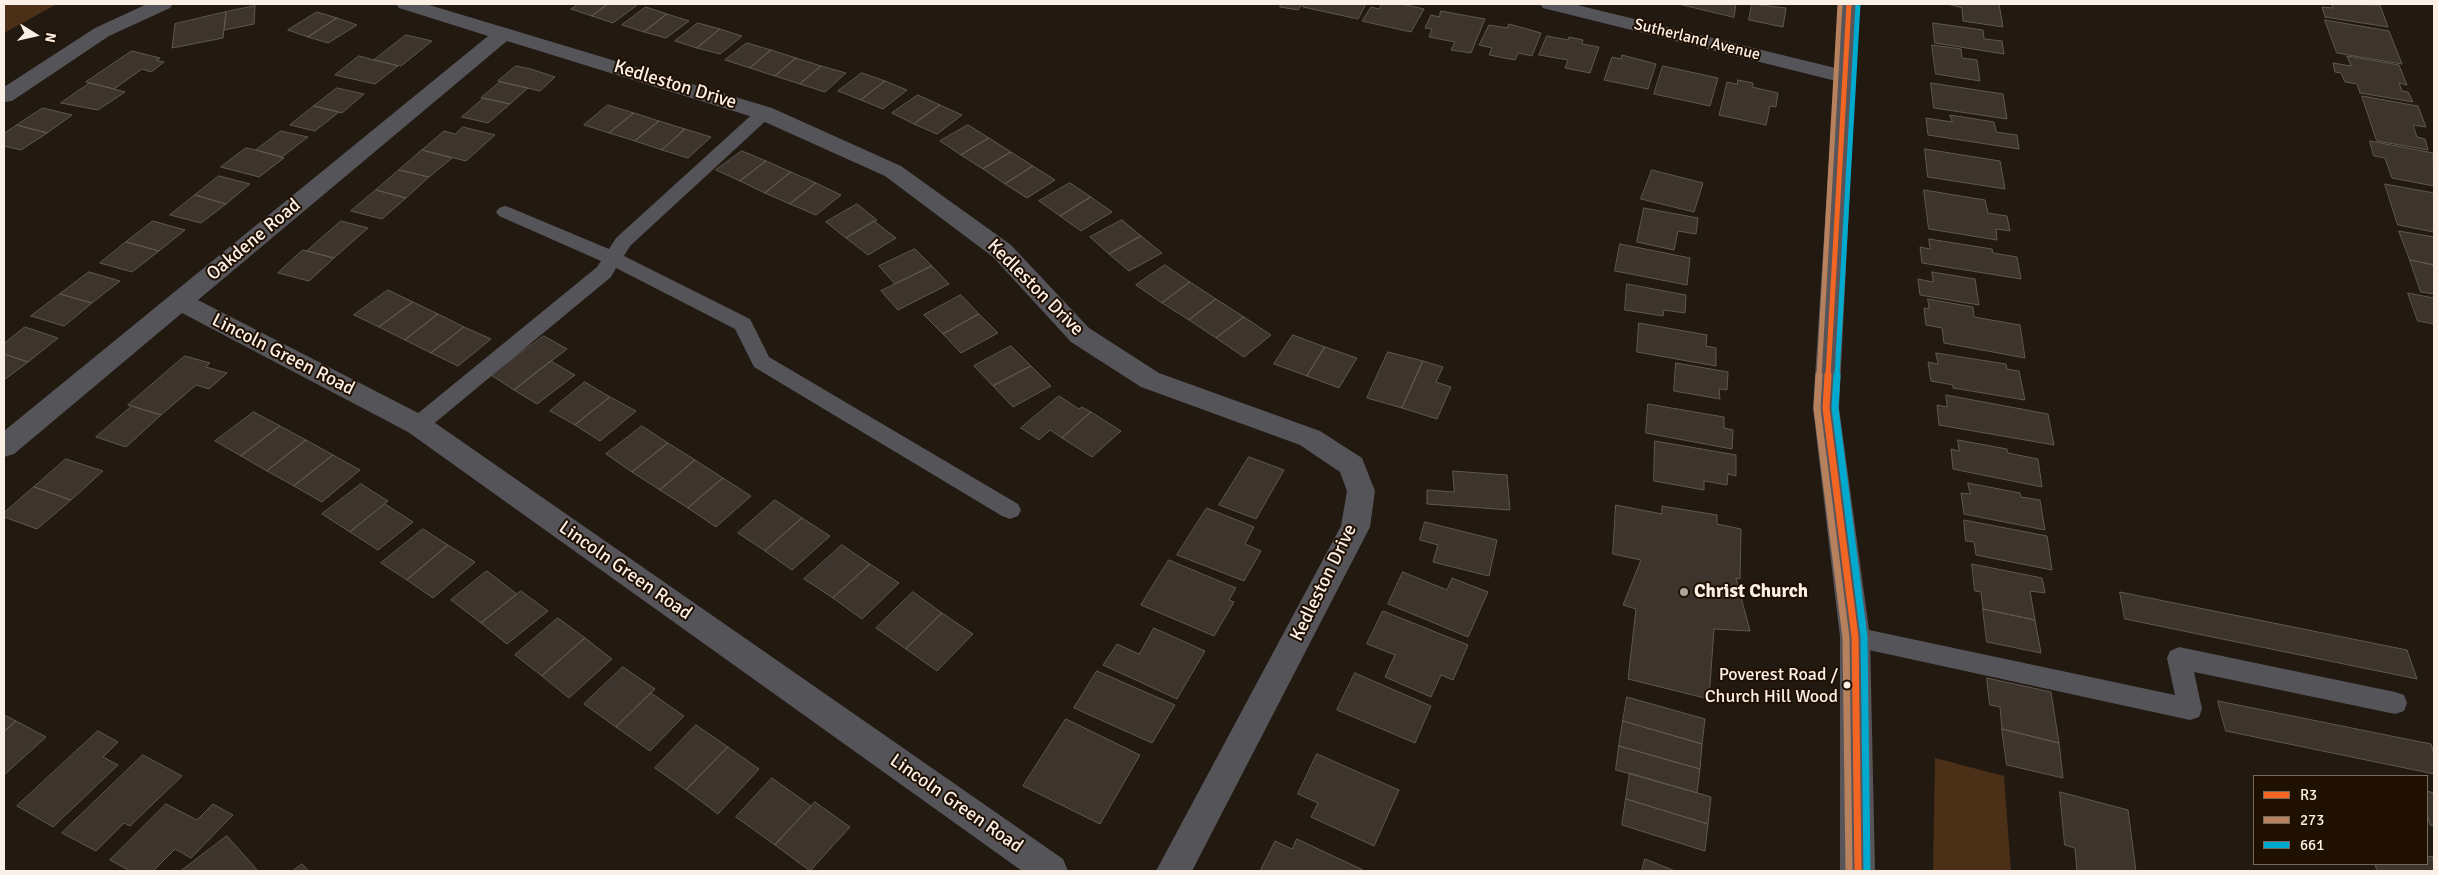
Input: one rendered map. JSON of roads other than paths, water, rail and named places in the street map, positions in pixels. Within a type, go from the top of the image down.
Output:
[{"type":"street","points":[[4,96],[102,32],[163,4]]},
{"type":"street","name":"Kedleston Drive","points":[[406,4],[764,113],[893,171],[1002,251],[1080,335],[1150,380],[1310,438],[1352,466],[1360,491],[1355,527],[1174,871]]},
{"type":"street","name":"Sutherland Avenue","points":[[1550,4],[1844,77]]},
{"type":"street","points":[[1849,4],[1826,408],[1855,637],[1858,871]]},
{"type":"street","name":"Oakdene Road","points":[[4,446],[504,33]]},
{"type":"street","name":"Lincoln Green Road","points":[[179,301],[418,426],[1051,871]]},
{"type":"lane","points":[[418,426],[604,272],[623,242],[764,113]]},
{"type":"lane","points":[[505,212],[612,258],[743,324],[761,362],[1010,510]]},
{"type":"lane","points":[[1855,637],[2190,709],[2179,658],[2395,703]]},
{"type":"place","name":"Christ Church","points":[[1684,592]]},
{"type":"place","name":"Poverest Road / Church Hill Wood","points":[[1847,685]]}]
